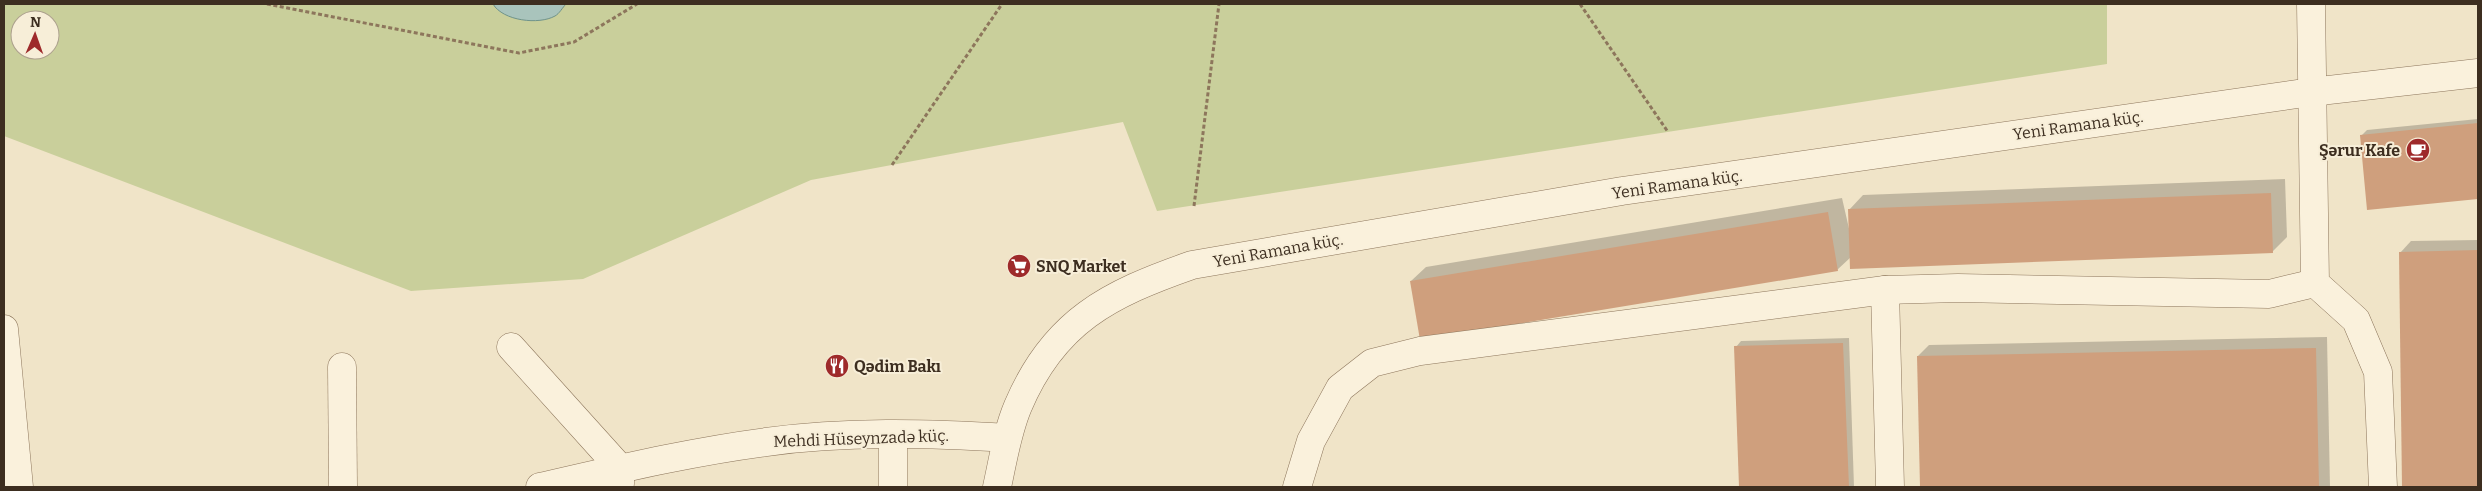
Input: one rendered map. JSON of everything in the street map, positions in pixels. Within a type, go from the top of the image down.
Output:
[{"type":"street","points":[[2311,4],[2315,283],[2356,320],[2378,372],[2383,487]]},
{"type":"street","name":"Yeni Ramana küç.","points":[[997,487],[1007,438],[1017,407],[1046,353],[1066,333],[1100,305],[1148,281],[1192,265],[1622,191],[2311,92],[2478,74]]},
{"type":"street","points":[[1297,487],[1311,441],[1340,388],[1372,363],[1420,351],[1885,290],[1958,288],[2269,294],[2315,283]]},
{"type":"street","points":[[1885,290],[1890,487]]},
{"type":"street","points":[[4,329],[6,381],[18,487]]},
{"type":"street","points":[[511,347],[620,478]]},
{"type":"street","points":[[342,367],[343,487]]},
{"type":"street","name":"Mehdi Hüseynzadə küç.","points":[[540,487],[620,478],[695,452],[767,441],[827,436],[950,434],[1007,438]]},
{"type":"street","points":[[893,435],[893,487]]},
{"type":"path","points":[[267,4],[519,54],[574,42],[637,4]]},
{"type":"path","points":[[892,165],[1002,4]]},
{"type":"path","points":[[1194,206],[1219,4]]},
{"type":"path","points":[[1580,4],[1668,132]]},
{"type":"green space","points":[[4,4],[2107,4],[2107,64],[1157,211],[1123,122],[811,180],[583,279],[411,291],[4,136]]},
{"type":"water","points":[[493,4],[566,4],[555,16],[548,19],[531,21],[513,18],[498,10]]},
{"type":"building","points":[[2478,123],[2478,199],[2367,210],[2360,135]]},
{"type":"building","points":[[2271,193],[2273,253],[1850,269],[1848,209]]},
{"type":"building","points":[[1828,212],[1838,271],[1420,340],[1410,281]]},
{"type":"building","points":[[2478,250],[2478,487],[2402,487],[2399,252]]},
{"type":"building","points":[[1843,343],[1849,487],[1739,487],[1734,346]]},
{"type":"building","points":[[2316,348],[2319,487],[1920,487],[1917,356]]},
{"type":"place","name":"Şərur Kafe","points":[[2418,150]]},
{"type":"place","name":"SNQ Market","points":[[1019,266]]},
{"type":"place","name":"Qədim Bakı","points":[[837,366]]}]
